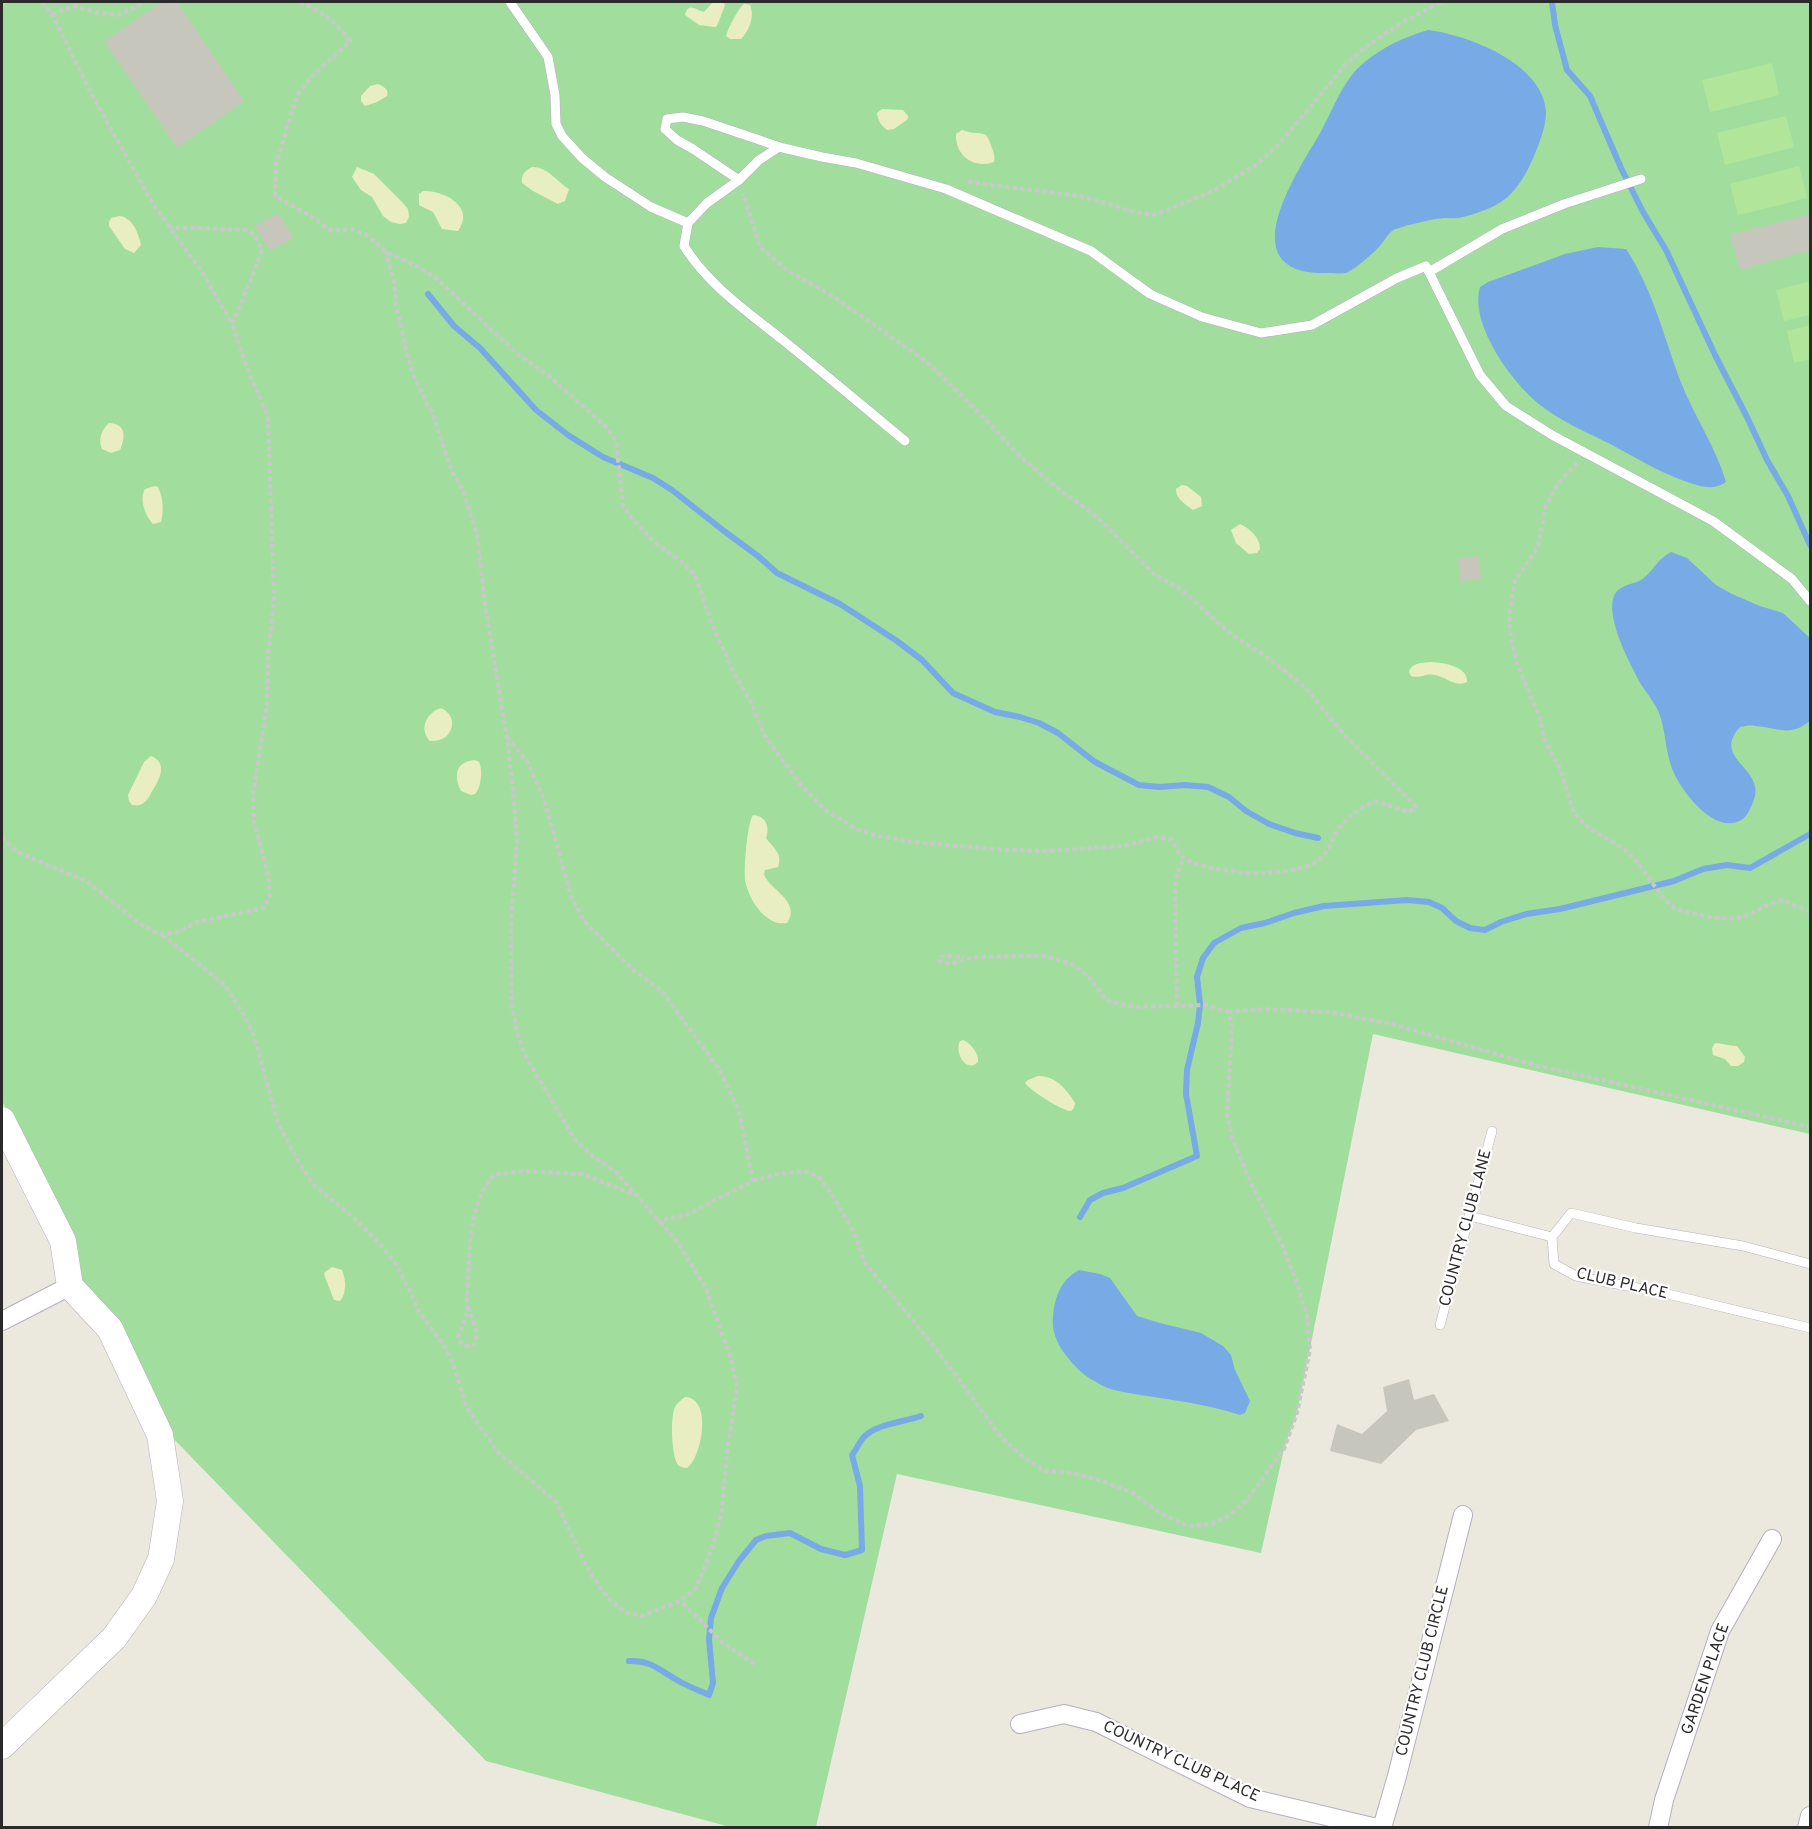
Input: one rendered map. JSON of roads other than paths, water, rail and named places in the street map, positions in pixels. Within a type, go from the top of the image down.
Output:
[{"type":"street","points":[[2,1120],[63,1241],[70,1286],[110,1329],[160,1435],[170,1502],[161,1559],[144,1596],[114,1638],[2,1746]]},
{"type":"street","points":[[2,1321],[70,1286]]},
{"type":"street","name":"COUNTRY CLUB CIRCLE","points":[[1379,1827],[1396,1776],[1463,1515]]},
{"type":"street","name":"GARDEN PLACE","points":[[1659,1827],[1664,1800],[1720,1631],[1772,1539]]},
{"type":"street","name":"COUNTRY CLUB PLACE","points":[[1020,1724],[1064,1714],[1096,1722],[1250,1798],[1379,1827]]},
{"type":"street","points":[[1807,1827],[1810,1816]]},
{"type":"lane","points":[[510,2],[548,57],[555,95],[556,123],[562,136],[582,158],[605,177],[651,207],[688,224]]},
{"type":"lane","points":[[739,180],[677,140],[665,129],[667,119],[684,117],[703,121],[779,147],[856,163],[946,189],[1090,251],[1150,294],[1202,317],[1260,333],[1312,325],[1397,278],[1426,266],[1480,375],[1506,406],[1552,435],[1713,521],[1792,579],[1810,601]]},
{"type":"lane","points":[[779,147],[759,160],[739,180],[707,203],[688,224],[684,246],[695,264],[721,291],[822,371],[905,441]]},
{"type":"lane","points":[[1429,272],[1502,229],[1564,204],[1641,179]]},
{"type":"lane","name":"COUNTRY CLUB LANE","points":[[1440,1324],[1492,1131]]},
{"type":"lane","points":[[1470,1216],[1552,1237],[1571,1213],[1636,1228],[1743,1246],[1810,1264]]},
{"type":"lane","name":"CLUB PLACE","points":[[1552,1237],[1554,1264],[1576,1276],[1668,1294],[1810,1328]]},
{"type":"water","points":[[1428,30],[1482,45],[1501,54],[1532,79],[1542,95],[1546,117],[1540,142],[1526,172],[1518,186],[1497,205],[1461,218],[1430,220],[1394,230],[1358,266],[1346,273],[1295,269],[1280,257],[1275,240],[1278,219],[1285,196],[1341,92],[1357,69],[1381,50],[1409,36]]},
{"type":"water","points":[[1598,247],[1626,249],[1636,265],[1651,298],[1682,385],[1722,469],[1726,482],[1723,484],[1704,487],[1688,483],[1566,422],[1529,395],[1495,352],[1481,318],[1478,302],[1480,287],[1565,254]]},
{"type":"water","points":[[1671,552],[1687,558],[1716,585],[1732,594],[1783,613],[1810,638],[1810,721],[1796,729],[1789,730],[1740,727],[1733,738],[1731,748],[1748,772],[1756,790],[1747,815],[1734,823],[1712,818],[1692,801],[1678,780],[1670,764],[1659,713],[1626,655],[1613,617],[1612,605],[1616,592],[1622,587],[1641,580]]},
{"type":"water","points":[[1079,1270],[1110,1278],[1137,1316],[1201,1333],[1223,1346],[1231,1355],[1235,1370],[1250,1401],[1245,1413],[1240,1415],[1203,1405],[1117,1391],[1101,1385],[1083,1373],[1059,1346],[1053,1321],[1055,1302],[1060,1289]]},
{"type":"waterway","points":[[1552,2],[1555,25],[1567,70],[1590,96],[1621,168],[1643,212],[1666,250],[1716,357],[1767,460],[1788,496],[1810,545]]},
{"type":"waterway","points":[[428,294],[454,326],[480,348],[536,410],[568,435],[603,457],[653,478],[672,490],[777,573],[840,604],[897,641],[922,660],[953,693],[995,712],[1039,723],[1058,733],[1095,762],[1139,785],[1208,787],[1229,797],[1246,811],[1269,824],[1318,838]]},
{"type":"waterway","points":[[1080,1217],[1090,1200],[1103,1193],[1123,1188],[1197,1156],[1186,1094],[1187,1070],[1200,1004],[1197,977],[1203,958],[1214,943],[1241,928],[1324,906],[1407,900],[1429,902],[1442,908],[1456,921],[1470,928],[1485,930],[1526,914],[1560,909],[1674,881],[1703,869],[1727,865],[1750,868],[1810,834]]},
{"type":"waterway","points":[[629,1661],[649,1664],[709,1695],[713,1683],[709,1639],[711,1618],[722,1588],[739,1561],[756,1540],[766,1536],[790,1533],[821,1549],[845,1555],[862,1550],[860,1486],[852,1455],[868,1433],[890,1424],[921,1416]]}]
